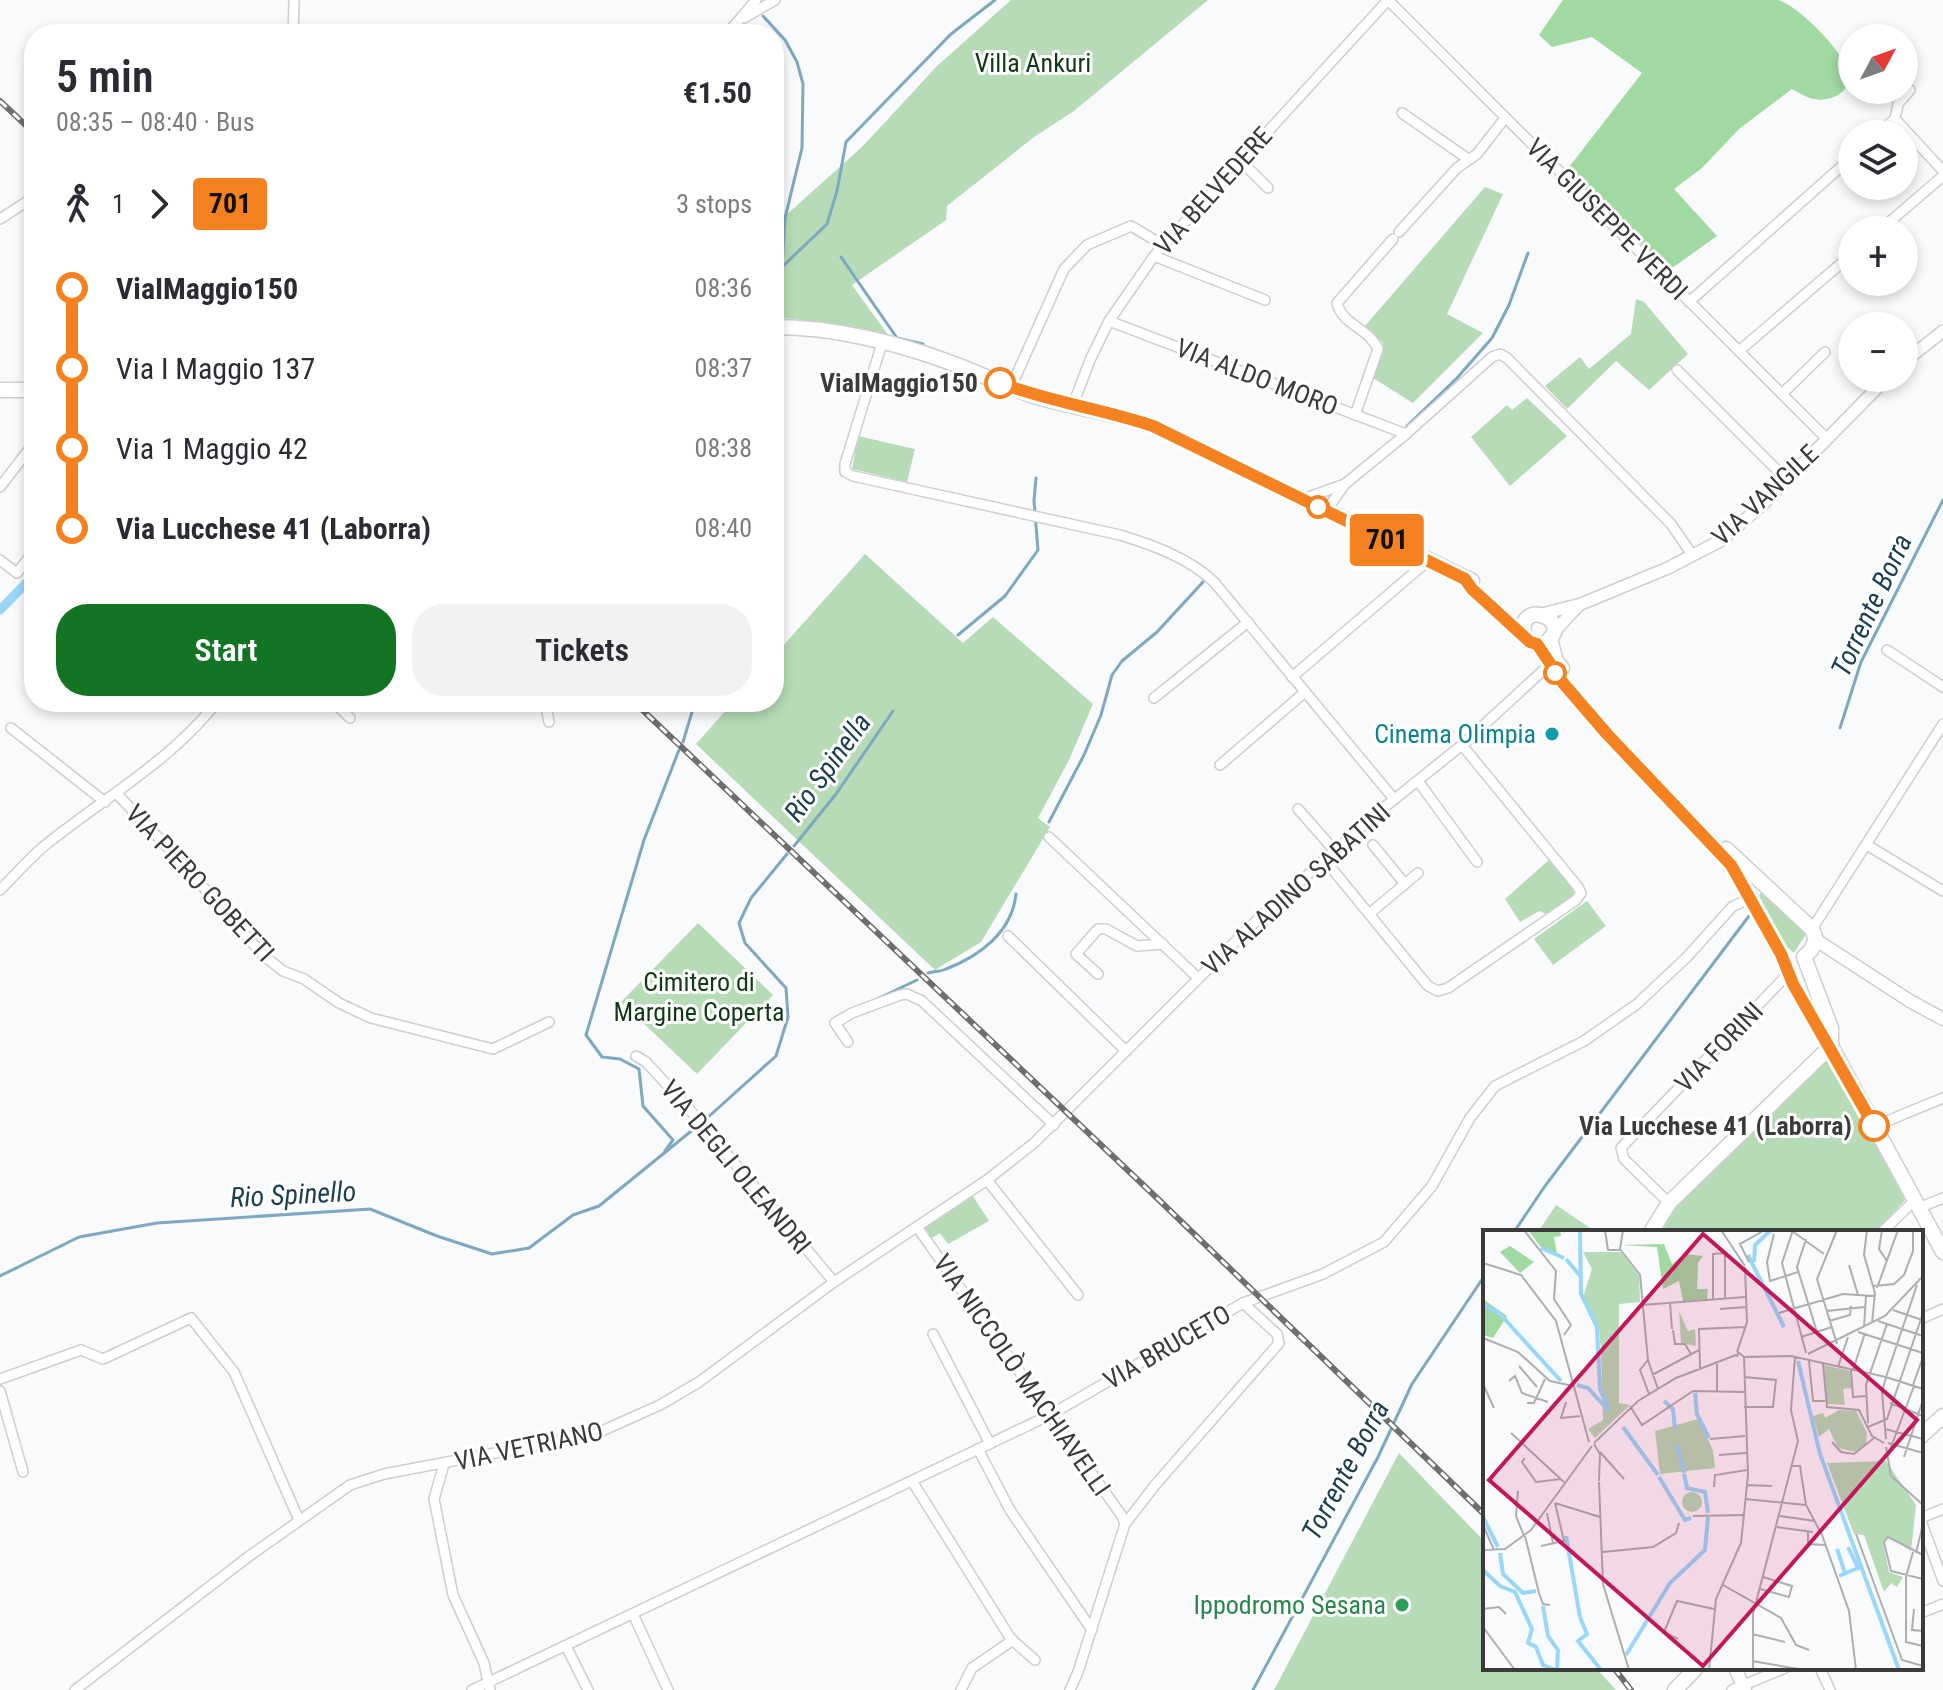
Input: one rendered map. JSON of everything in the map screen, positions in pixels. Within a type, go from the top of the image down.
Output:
[{"type":"main road","points":[[784,328],[882,343],[937,358],[1043,399],[1153,426],[1482,587],[1509,613],[1527,620]]},
{"type":"main road","points":[[0,390],[24,390]]},
{"type":"main road","points":[[1465,579],[1472,589],[1541,638],[1556,661],[1605,719],[1707,831],[1765,883],[1814,934],[1910,1001],[1943,1019]]},
{"type":"main road","points":[[1541,638],[1552,622],[1542,614],[1533,615],[1524,626],[1541,638],[1549,665],[1607,734],[1731,865],[1787,965],[1787,975],[1831,1046],[1917,1204],[1938,1234],[1943,1252]]},
{"type":"main road","points":[[1748,896],[1759,884],[1765,883]]},
{"type":"main road","points":[[1781,954],[1791,959],[1804,957],[1811,950],[1814,934]]},
{"type":"main road","points":[[1652,1230],[1669,1203],[1831,1046],[1831,1028],[1804,957]]},
{"type":"main road","points":[[1923,1434],[1943,1416]]},
{"type":"main road","points":[[1675,1690],[1697,1670]]},
{"type":"street","points":[[293,24],[294,0]]},
{"type":"street","points":[[738,21],[775,0]]},
{"type":"street","name":"VIA GIUSEPPE VERDI","points":[[1388,0],[1826,438]]},
{"type":"street","name":"VIA BELVEDERE","points":[[1073,405],[1109,321],[1154,256],[1388,0]]},
{"type":"street","points":[[735,24],[750,3]]},
{"type":"street","points":[[1895,216],[1943,173],[1895,119],[1898,104]]},
{"type":"street","points":[[1402,113],[1468,159]]},
{"type":"street","points":[[1355,415],[1378,349],[1372,339],[1341,313],[1337,303],[1468,159],[1477,154],[1505,118]]},
{"type":"street","points":[[1240,160],[1268,188]]},
{"type":"street","points":[[1689,302],[1838,169]]},
{"type":"street","points":[[0,219],[24,203]]},
{"type":"street","points":[[1011,387],[1064,269],[1087,245],[1131,226],[1163,245]]},
{"type":"street","points":[[1154,256],[1265,300]]},
{"type":"street","points":[[1739,351],[1838,266]]},
{"type":"street","name":"VIA ALDO MORO","points":[[1109,321],[1406,434]]},
{"type":"street","points":[[1918,349],[1943,334]]},
{"type":"street","points":[[882,343],[845,472],[1129,538],[1170,554],[1209,577],[1394,799]]},
{"type":"street","points":[[1782,394],[1825,352]]},
{"type":"street","points":[[1326,511],[1345,484],[1492,357],[1500,354],[1671,524],[1693,556]]},
{"type":"street","points":[[1677,370],[1786,479]]},
{"type":"street","name":"VIA VANGILE","points":[[1581,604],[1693,556],[1731,532],[1873,392]]},
{"type":"street","points":[[0,487],[24,456]]},
{"type":"street","points":[[1301,499],[1345,484]]},
{"type":"street","points":[[0,560],[17,573],[24,564]]},
{"type":"street","points":[[1292,677],[1429,560]]},
{"type":"street","points":[[1542,614],[1581,604]]},
{"type":"street","points":[[1541,638],[1581,604]]},
{"type":"street","points":[[1154,698],[1248,622]]},
{"type":"street","points":[[1887,650],[1943,687]]},
{"type":"street","name":"VIA ALADINO SABATINI","points":[[1054,1125],[1197,977],[1334,850],[1462,745],[1549,665]]},
{"type":"street","points":[[1220,765],[1305,692]]},
{"type":"street","points":[[0,890],[40,849],[155,763],[209,712]]},
{"type":"street","points":[[344,712],[350,718]]},
{"type":"street","points":[[547,712],[549,722]]},
{"type":"street","points":[[1814,934],[1943,724]]},
{"type":"street","points":[[11,728],[105,802]]},
{"type":"street","points":[[1324,859],[1434,991],[1441,991],[1579,898],[1581,893],[1578,887],[1462,745]]},
{"type":"street","points":[[1418,781],[1477,862]]},
{"type":"street","name":"VIA PIERO GOBETTI","points":[[116,793],[263,955],[283,971],[304,979],[339,1003],[371,1018],[493,1049],[549,1022]]},
{"type":"street","points":[[1298,809],[1334,850]]},
{"type":"street","points":[[1049,837],[1197,977]]},
{"type":"street","points":[[1373,845],[1405,884]]},
{"type":"street","points":[[1867,845],[1943,891]]},
{"type":"street","points":[[1369,914],[1418,873]]},
{"type":"street","name":"VIA BRUCETO","points":[[472,1690],[490,1685],[1050,1415],[1243,1303],[1323,1274],[1384,1242],[1432,1186],[1470,1118],[1495,1086],[1560,1055],[1618,1019],[1687,957],[1732,907],[1748,896]]},
{"type":"street","points":[[1098,974],[1076,954],[1100,928],[1140,947],[1163,944]]},
{"type":"street","points":[[1008,936],[1126,1051]]},
{"type":"street","name":"VIA FORINI","points":[[1669,1203],[1621,1154],[1626,1142],[1787,975]]},
{"type":"street","points":[[848,1042],[835,1023],[852,1013],[907,994],[922,1001],[1054,1125]]},
{"type":"street","name":"VIA DEGLI OLEANDRI","points":[[636,1056],[646,1062],[696,1117],[834,1282]]},
{"type":"street","points":[[1875,1126],[1943,1098]]},
{"type":"street","name":"VIA VETRIANO","points":[[75,1690],[299,1520],[350,1485],[595,1434],[627,1422],[699,1382],[834,1282],[987,1180],[1054,1125]]},
{"type":"street","points":[[987,1180],[1078,1295]]},
{"type":"street","points":[[1884,1230],[1917,1204],[1943,1198]]},
{"type":"street","name":"VIA NICCOLÒ MACHIAVELLI","points":[[917,1227],[1125,1524]]},
{"type":"street","points":[[1070,1690],[1125,1524],[1279,1343],[1277,1334],[1243,1303]]},
{"type":"street","points":[[1923,1318],[1943,1309]]},
{"type":"street","points":[[0,1379],[81,1350],[103,1359],[191,1318],[234,1372],[299,1520]]},
{"type":"street","points":[[933,1334],[990,1444]]},
{"type":"street","points":[[0,1391],[23,1472]]},
{"type":"street","points":[[978,1449],[1010,1510],[1092,1630]]},
{"type":"street","points":[[444,1464],[434,1499],[453,1595],[490,1685]]},
{"type":"street","points":[[912,1481],[1013,1640],[1035,1660]]},
{"type":"street","points":[[1923,1518],[1943,1509]]},
{"type":"street","points":[[1923,1525],[1943,1581]]},
{"type":"street","points":[[1923,1612],[1943,1604]]},
{"type":"street","points":[[633,1614],[668,1690]]},
{"type":"street","points":[[961,1690],[972,1668],[1013,1640]]},
{"type":"street","points":[[566,1646],[588,1690]]},
{"type":"street","points":[[1739,1682],[1778,1670]]},
{"type":"street","points":[[1821,1670],[1830,1690]]},
{"type":"green space","name":"Villa Ankuri","points":[[1011,0],[1208,0],[1074,111],[1034,137],[947,206],[946,220],[852,285],[891,339],[784,318],[784,217],[863,146],[937,66]]},
{"type":"green space","points":[[1563,0],[1778,0],[1808,20],[1838,53],[1838,95],[1817,100],[1792,89],[1739,129],[1702,168],[1674,189],[1717,236],[1668,271],[1566,171],[1642,73],[1592,37],[1552,47],[1539,35]]},
{"type":"green space","points":[[1485,187],[1503,194],[1447,314],[1483,333],[1413,403],[1373,378],[1383,343],[1365,326]]},
{"type":"green space","points":[[1636,299],[1644,302],[1688,354],[1649,390],[1616,361],[1567,409],[1545,386],[1580,357],[1589,369],[1631,334]]},
{"type":"green space","points":[[1527,398],[1567,436],[1510,486],[1471,437],[1507,405],[1512,410]]},
{"type":"green space","points":[[858,436],[915,449],[907,482],[852,469]]},
{"type":"green space","points":[[865,554],[963,643],[993,617],[1093,704],[1069,760],[1038,818],[1050,827],[981,942],[935,970],[696,744],[724,712],[784,712],[784,645]]},
{"type":"green space","points":[[1550,859],[1574,890],[1573,895],[1547,914],[1539,911],[1520,922],[1505,899]]},
{"type":"green space","points":[[1761,892],[1808,931],[1794,953],[1757,901]]},
{"type":"green space","points":[[1587,901],[1606,926],[1553,965],[1534,939]]},
{"type":"green space","name":"Cimitero di Margine Coperta","points":[[698,923],[773,995],[697,1074],[621,1002]]},
{"type":"green space","points":[[1828,1055],[1905,1200],[1878,1230],[1663,1230],[1676,1205]]},
{"type":"green space","points":[[971,1193],[989,1221],[948,1244],[940,1233],[930,1239],[924,1229],[927,1223]]},
{"type":"green space","points":[[1556,1205],[1593,1230],[1539,1230]]},
{"type":"green space","name":"Ippodromo Sesana","points":[[1399,1453],[1483,1540],[1483,1670],[1598,1670],[1616,1690],[1274,1690]]},
{"type":"waterway","points":[[784,265],[827,224],[846,142],[951,34],[995,0]]},
{"type":"waterway","points":[[763,16],[770,24]]},
{"type":"waterway","points":[[784,39],[797,62],[803,84],[802,148],[784,234]]},
{"type":"waterway","points":[[1407,426],[1457,378],[1492,338],[1509,305],[1528,253]]},
{"type":"waterway","points":[[841,257],[897,338],[923,344]]},
{"type":"waterway","name":"Rio Spinella","points":[[958,635],[1005,596],[1038,550],[1034,501],[1036,478]]},
{"type":"waterway","name":"Torrente Borra","points":[[1840,728],[1861,662],[1943,500]]},
{"type":"waterway","points":[[1049,822],[1084,755],[1101,715],[1112,675],[1122,661],[1157,632],[1203,582]]},
{"type":"waterway","points":[[0,610],[24,585]]},
{"type":"waterway","name":"Rio Spinella","points":[[794,846],[836,794],[893,711]]},
{"type":"waterway","points":[[683,742],[692,712]]},
{"type":"waterway","points":[[665,1151],[673,1140],[643,1106],[639,1069],[620,1059],[602,1057],[586,1035],[644,840],[679,750]]},
{"type":"waterway","name":"Rio Spinella","points":[[706,1119],[776,1056],[788,1017],[786,988],[745,943],[739,923],[751,898],[787,854]]},
{"type":"waterway","points":[[928,973],[959,964],[982,950],[1008,920],[1016,894]]},
{"type":"waterway","name":"Torrente Borra","points":[[1515,1230],[1545,1186],[1749,916]]},
{"type":"waterway","points":[[875,1000],[917,980]]},
{"type":"waterway","name":"Rio Spinello","points":[[0,1276],[79,1237],[157,1223],[370,1209],[492,1254],[529,1248],[573,1215],[599,1206],[695,1128]]},
{"type":"waterway","name":"Torrente Borra","points":[[1253,1690],[1378,1457],[1412,1384],[1483,1278]]},
{"type":"railway","points":[[0,101],[24,124]]},
{"type":"railway","points":[[645,712],[1158,1199],[1483,1513]]},
{"type":"railway","points":[[1616,1670],[1631,1690]]},
{"type":"bus line","name":"701","points":[[1000,383],[1043,399],[1153,426],[1465,579],[1530,642],[1537,644],[1549,665],[1607,734],[1731,865],[1787,965],[1787,975],[1831,1046],[1874,1126]]},
{"type":"place","name":"ViaIMaggio150","points":[[1000,383]]},
{"type":"place","name":"Cinema Olimpia","points":[[1552,734]]},
{"type":"place","name":"Via Lucchese 41 (Laborra)","points":[[1874,1126]]},
{"type":"place","name":"Ippodromo Sesana","points":[[1402,1605]]}]
